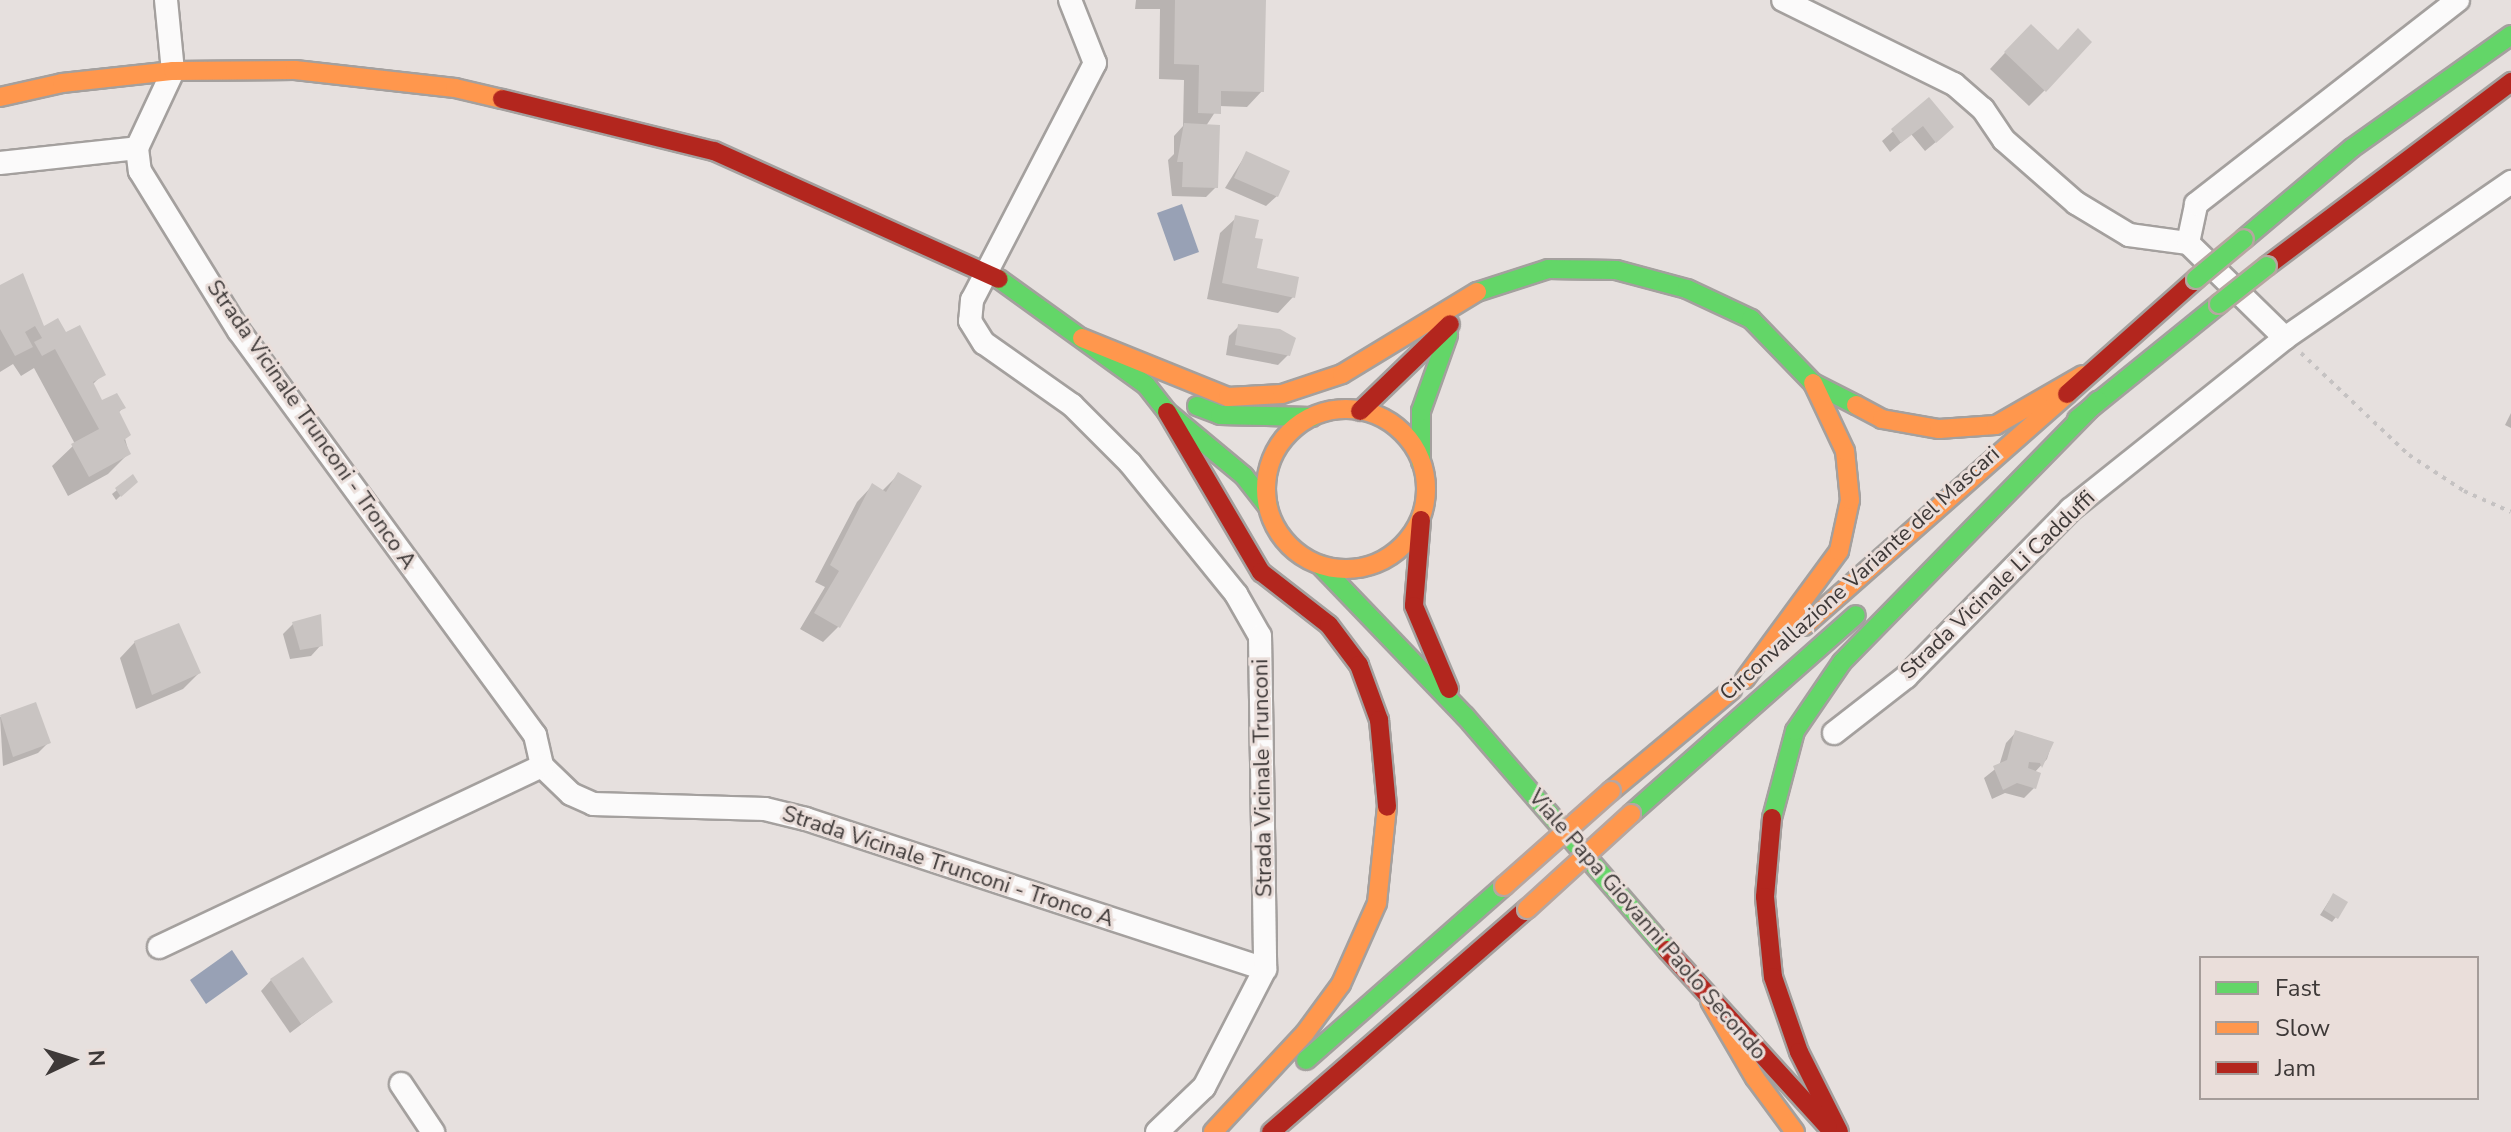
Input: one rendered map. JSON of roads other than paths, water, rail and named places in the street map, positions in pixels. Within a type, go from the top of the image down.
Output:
[{"type":"main road","name":"Circonvallazione Variante del Mascari","points":[[1225,1132],[1611,791],[1745,679],[2083,375],[2352,148],[2511,35]]},
{"type":"main road","points":[[0,97],[62,83],[173,71],[295,70],[388,78],[587,117],[714,151],[987,270],[1146,385],[1220,415],[1312,417],[1360,411],[1391,423],[1421,462]]},
{"type":"main road","name":"Circonvallazione Variante del Mascari","points":[[1271,1132],[1527,909],[2098,401],[2267,266],[2511,82]]},
{"type":"main road","points":[[1082,338],[1176,380],[1228,397],[1282,394],[1342,374],[1490,284],[1548,269],[1616,270],[1687,289],[1751,319],[1813,383],[1882,419],[1939,429],[1996,425],[2083,375]]},
{"type":"main road","points":[[1360,411],[1455,320],[1548,269]]},
{"type":"main road","points":[[1167,412],[1244,476],[1268,507],[1286,543],[1320,565],[1356,569],[1382,560],[1404,544],[1422,512],[1421,411],[1455,320]]},
{"type":"main road","points":[[1745,679],[1839,551],[1850,500],[1845,451],[1813,383]]},
{"type":"main road","points":[[1146,385],[1167,412],[1261,572],[1308,606],[1359,665],[1379,720],[1387,765],[1387,819],[1377,903],[1341,984],[1305,1033],[1213,1132]]},
{"type":"main road","points":[[1839,1132],[1799,1052],[1773,977],[1765,897],[1773,808],[1795,731],[1842,662],[2098,401]]},
{"type":"main road","points":[[1268,507],[1273,458],[1287,435],[1312,417]]},
{"type":"main road","name":"Viale Papa Giovanni Paolo Secondo","points":[[1422,512],[1414,606],[1436,665],[1465,716]]},
{"type":"main road","name":"Viale Papa Giovanni Paolo Secondo","points":[[1320,565],[1465,716],[1710,1001],[1833,1132]]},
{"type":"main road","points":[[1327,1109],[1527,909]]},
{"type":"main road","points":[[1710,1001],[1755,1078],[1795,1132]]},
{"type":"street","points":[[0,163],[137,148],[173,71],[166,0]]},
{"type":"street","points":[[987,270],[1095,63],[1070,0]]},
{"type":"street","points":[[1783,0],[1954,84],[1983,109],[2004,140],[2076,203],[2129,235],[2188,243],[2285,338]]},
{"type":"street","points":[[2188,243],[2196,204],[2458,0]]},
{"type":"street","name":"Strada Vicinale Trunconi - Tronco A","points":[[137,148],[140,171],[239,331],[535,735],[542,766],[571,794],[593,804],[765,809],[806,819],[1265,969]]},
{"type":"street","name":"Strada Vicinale Li Cadduffi","points":[[1834,733],[1906,677],[2071,509],[2285,338],[2511,182]]},
{"type":"street","name":"Strada Vicinale Trunconi","points":[[987,270],[972,300],[970,321],[984,343],[1072,405],[1130,463],[1236,594],[1260,636],[1265,969],[1204,1087],[1157,1132]]},
{"type":"street","points":[[159,947],[542,766]]},
{"type":"street","points":[[401,1084],[433,1132]]},
{"type":"water","points":[[1182,204],[1199,252],[1174,261],[1157,213]]},
{"type":"water","points":[[232,950],[248,974],[206,1004],[190,980]]}]
